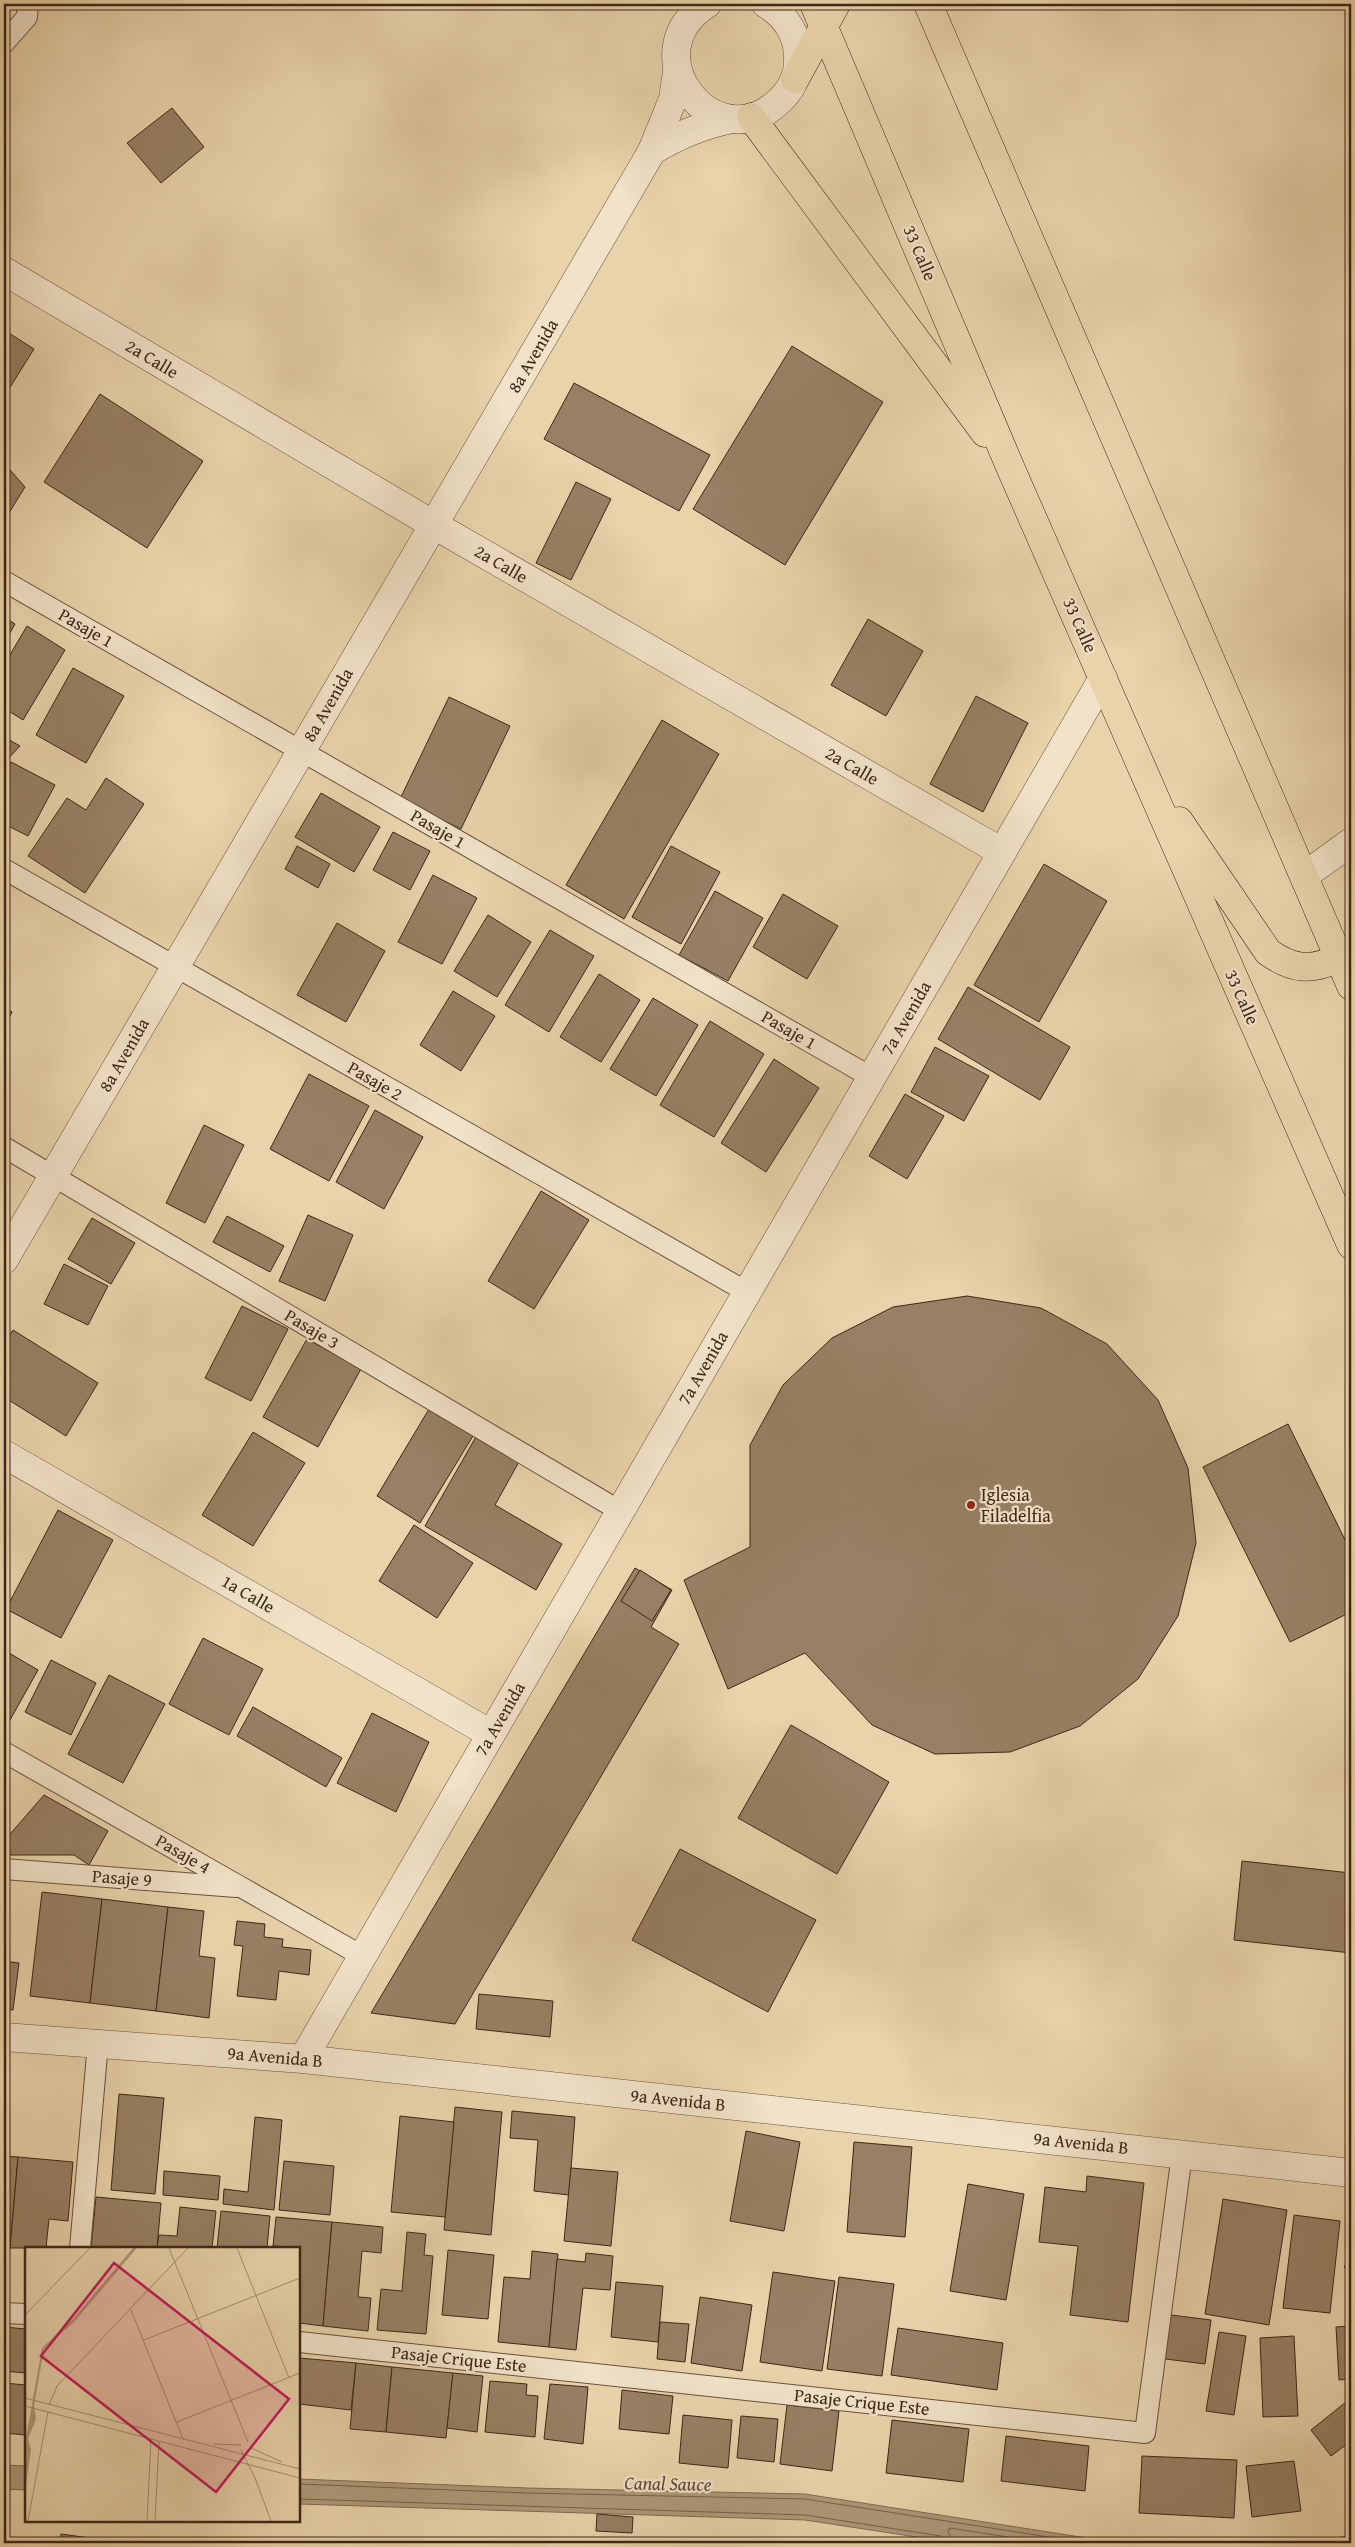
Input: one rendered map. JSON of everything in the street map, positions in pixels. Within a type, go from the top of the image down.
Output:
[{"type":"main road","points":[[795,79],[819,16],[836,4]]},
{"type":"main road","points":[[928,4],[1304,876],[1345,954],[1351,986]]},
{"type":"main road","name":"33 Calle","points":[[819,16],[1012,469],[1351,1245]]},
{"type":"main road","points":[[742,118],[1012,469]]},
{"type":"main road","points":[[1138,759],[1268,952],[1281,962],[1308,967],[1323,966],[1345,954]]},
{"type":"street","name":"8a Avenida","points":[[4,1260],[652,151],[672,99],[677,71],[676,52],[681,33],[691,17],[706,4]]},
{"type":"street","name":"8a Avenida","points":[[652,151],[677,136],[704,125],[742,118],[770,109],[785,96],[795,79],[798,60],[796,41],[788,24],[776,10],[766,4]]},
{"type":"street","name":"8a Avenida","points":[[677,71],[685,88],[696,103],[713,113],[742,118]]},
{"type":"street","name":"2a Calle","points":[[4,271],[434,525],[1002,852]]},
{"type":"street","name":"7a Avenida","points":[[303,2059],[1103,678]]},
{"type":"street","points":[[1304,876],[1351,842]]},
{"type":"street","name":"1a Calle","points":[[4,1454],[491,1734]]},
{"type":"street","name":"9a Avenida B","points":[[4,2037],[303,2059],[1351,2173]]},
{"type":"lane","points":[[4,43],[27,17],[28,4]]},
{"type":"lane","name":"Pasaje 1","points":[[4,581],[871,1077]]},
{"type":"lane","name":"Pasaje 2","points":[[4,869],[747,1292]]},
{"type":"lane","name":"Pasaje 3","points":[[4,1147],[620,1511]]},
{"type":"lane","name":"Pasaje 4","points":[[4,1752],[362,1956]]},
{"type":"lane","name":"Pasaje 9","points":[[4,1869],[240,1887]]},
{"type":"lane","points":[[80,2247],[98,2043]]},
{"type":"lane","name":"Pasaje Crique Este","points":[[300,2342],[1145,2433],[1182,2154]]},
{"type":"lane","points":[[4,2313],[25,2314]]},
{"type":"water","points":[[4,2465],[25,2466],[25,2490],[4,2489]]},
{"type":"water","points":[[300,2479],[527,2488],[805,2494],[1119,2543],[956,2543],[805,2520],[300,2504]]},
{"type":"water","points":[[1351,2533],[1351,2543],[1328,2543]]},
{"type":"building","points":[[172,108],[204,147],[161,183],[127,143]]},
{"type":"building","points":[[4,330],[34,349],[4,397]]},
{"type":"building","points":[[792,346],[883,402],[785,565],[693,509]]},
{"type":"building","points":[[574,383],[710,455],[679,511],[544,439]]},
{"type":"building","points":[[100,394],[203,461],[147,548],[44,482]]},
{"type":"building","points":[[4,463],[25,487],[4,521]]},
{"type":"building","points":[[576,482],[611,499],[571,580],[536,563]]},
{"type":"building","points":[[4,617],[15,624],[4,643]]},
{"type":"building","points":[[868,619],[923,651],[886,716],[831,685]]},
{"type":"building","points":[[27,626],[65,650],[23,720],[4,708],[4,665]]},
{"type":"building","points":[[73,668],[124,696],[86,763],[36,735]]},
{"type":"building","points":[[976,696],[1028,723],[983,812],[930,784]]},
{"type":"building","points":[[449,697],[510,726],[461,829],[400,799]]},
{"type":"building","points":[[662,720],[719,754],[624,919],[566,885]]},
{"type":"building","points":[[4,737],[20,746],[4,763]]},
{"type":"building","points":[[11,762],[55,785],[28,836],[4,824],[4,775]]},
{"type":"building","points":[[106,778],[144,804],[85,893],[28,856],[67,798],[86,810]]},
{"type":"building","points":[[321,793],[380,827],[354,872],[295,837]]},
{"type":"building","points":[[393,832],[430,851],[410,890],[373,870]]},
{"type":"building","points":[[297,846],[330,864],[318,888],[285,869]]},
{"type":"building","points":[[671,846],[720,872],[681,944],[632,917]]},
{"type":"building","points":[[1044,864],[1107,901],[1039,1022],[974,985]]},
{"type":"building","points":[[433,875],[477,898],[442,964],[398,942]]},
{"type":"building","points":[[715,891],[763,918],[728,981],[679,955]]},
{"type":"building","points":[[783,894],[838,926],[807,979],[753,947]]},
{"type":"building","points":[[488,915],[531,942],[497,997],[454,971]]},
{"type":"building","points":[[337,923],[385,951],[346,1022],[297,995]]},
{"type":"building","points":[[550,930],[594,956],[549,1032],[505,1005]]},
{"type":"building","points":[[599,974],[640,1000],[601,1062],[560,1037]]},
{"type":"building","points":[[968,987],[1070,1047],[1040,1100],[938,1039]]},
{"type":"building","points":[[453,991],[495,1016],[461,1071],[420,1045]]},
{"type":"building","points":[[653,998],[698,1025],[656,1096],[610,1069]]},
{"type":"building","points":[[4,1007],[12,1012],[4,1028]]},
{"type":"building","points":[[710,1021],[764,1054],[714,1137],[660,1105]]},
{"type":"building","points":[[935,1047],[989,1076],[964,1121],[911,1092]]},
{"type":"building","points":[[774,1059],[819,1088],[766,1172],[721,1143]]},
{"type":"building","points":[[309,1074],[369,1106],[329,1181],[270,1149]]},
{"type":"building","points":[[905,1094],[944,1116],[907,1179],[869,1156]]},
{"type":"building","points":[[375,1110],[423,1137],[384,1209],[336,1182]]},
{"type":"building","points":[[204,1125],[244,1145],[205,1223],[166,1203]]},
{"type":"building","points":[[541,1191],[589,1220],[534,1309],[488,1281]]},
{"type":"building","points":[[308,1215],[353,1235],[325,1301],[279,1281]]},
{"type":"building","points":[[227,1216],[284,1246],[270,1272],[213,1242]]},
{"type":"building","points":[[92,1218],[135,1243],[111,1284],[68,1259]]},
{"type":"building","points":[[64,1264],[108,1286],[88,1325],[44,1304]]},
{"type":"building","name":"Iglesia Filadelfia","points":[[967,1296],[1041,1308],[1107,1344],[1158,1400],[1188,1468],[1196,1543],[1178,1616],[1138,1679],[1080,1726],[1010,1752],[935,1754],[872,1725],[805,1653],[728,1689],[684,1580],[750,1547],[750,1445],[783,1385],[832,1338],[893,1307]]},
{"type":"building","points":[[242,1306],[288,1329],[251,1401],[205,1378]]},
{"type":"building","points":[[13,1330],[98,1383],[66,1436],[4,1397],[4,1345]]},
{"type":"building","points":[[307,1339],[361,1369],[318,1447],[263,1417]]},
{"type":"building","points":[[432,1404],[476,1431],[420,1523],[377,1496]]},
{"type":"building","points":[[1288,1424],[1351,1552],[1351,1612],[1290,1642],[1203,1467]]},
{"type":"building","points":[[253,1432],[305,1463],[253,1546],[202,1515]]},
{"type":"building","points":[[477,1435],[520,1460],[495,1505],[562,1544],[536,1590],[425,1526]]},
{"type":"building","points":[[58,1510],[113,1540],[61,1638],[6,1609]]},
{"type":"building","points":[[414,1525],[473,1563],[437,1618],[379,1581]]},
{"type":"building","points":[[635,1568],[672,1590],[651,1627],[679,1644],[455,2024],[371,2013]]},
{"type":"building","points":[[640,1570],[671,1590],[652,1621],[621,1601]]},
{"type":"building","points":[[203,1638],[263,1669],[229,1735],[169,1704]]},
{"type":"building","points":[[4,1650],[38,1670],[10,1720],[4,1716]]},
{"type":"building","points":[[51,1660],[96,1683],[71,1735],[25,1712]]},
{"type":"building","points":[[109,1675],[165,1704],[123,1783],[68,1754]]},
{"type":"building","points":[[253,1707],[342,1758],[326,1787],[237,1736]]},
{"type":"building","points":[[372,1713],[429,1742],[396,1812],[337,1783]]},
{"type":"building","points":[[791,1725],[889,1782],[837,1874],[738,1818]]},
{"type":"building","points":[[44,1795],[108,1831],[89,1865],[74,1855],[4,1855],[4,1841]]},
{"type":"building","points":[[680,1849],[816,1920],[768,2012],[632,1940]]},
{"type":"building","points":[[1242,1861],[1351,1873],[1351,1953],[1234,1940]]},
{"type":"building","points":[[42,1892],[102,1899],[90,2003],[30,1996]]},
{"type":"building","points":[[102,1899],[168,1907],[156,2011],[90,2003]]},
{"type":"building","points":[[168,1907],[204,1911],[199,1956],[215,1958],[209,2018],[156,2011]]},
{"type":"building","points":[[237,1921],[265,1924],[264,1937],[283,1939],[282,1947],[311,1950],[309,1975],[279,1971],[276,2000],[237,1996],[243,1946],[234,1945]]},
{"type":"building","points":[[4,1961],[19,1963],[13,2010],[4,2009]]},
{"type":"building","points":[[479,1994],[553,2001],[550,2037],[476,2029]]},
{"type":"building","points":[[119,2094],[164,2098],[155,2194],[111,2190]]},
{"type":"building","points":[[455,2107],[502,2112],[491,2235],[444,2230]]},
{"type":"building","points":[[512,2111],[575,2117],[569,2195],[534,2191],[538,2140],[510,2138]]},
{"type":"building","points":[[400,2116],[454,2122],[445,2217],[391,2212]]},
{"type":"building","points":[[255,2117],[282,2120],[274,2210],[223,2204],[224,2189],[248,2192]]},
{"type":"building","points":[[746,2131],[800,2142],[784,2231],[730,2221]]},
{"type":"building","points":[[854,2142],[912,2147],[905,2237],[847,2232]]},
{"type":"building","points":[[4,2156],[18,2157],[10,2248],[4,2247]]},
{"type":"building","points":[[18,2157],[73,2162],[68,2221],[49,2219],[46,2247],[10,2248]]},
{"type":"building","points":[[284,2161],[334,2166],[330,2215],[279,2210]]},
{"type":"building","points":[[571,2168],[618,2172],[611,2246],[564,2241]]},
{"type":"building","points":[[164,2171],[220,2176],[218,2200],[163,2195]]},
{"type":"building","points":[[1087,2176],[1144,2183],[1128,2322],[1070,2315],[1078,2246],[1039,2242],[1045,2187],[1086,2192]]},
{"type":"building","points":[[968,2184],[1024,2194],[1006,2300],[950,2291]]},
{"type":"building","points":[[96,2197],[161,2203],[157,2247],[91,2247]]},
{"type":"building","points":[[1223,2199],[1287,2210],[1269,2325],[1205,2314]]},
{"type":"building","points":[[180,2207],[216,2211],[212,2247],[157,2247],[159,2235],[177,2236]]},
{"type":"building","points":[[221,2211],[270,2216],[267,2247],[217,2247]]},
{"type":"building","points":[[1294,2215],[1340,2221],[1330,2313],[1283,2308]]},
{"type":"building","points":[[276,2217],[332,2222],[323,2326],[300,2323],[300,2247],[273,2246]]},
{"type":"building","points":[[332,2222],[383,2227],[381,2253],[362,2251],[358,2297],[371,2298],[368,2331],[323,2326]]},
{"type":"building","points":[[407,2232],[426,2234],[424,2255],[433,2256],[426,2334],[377,2330],[381,2289],[402,2291]]},
{"type":"building","points":[[448,2250],[494,2255],[488,2319],[442,2315]]},
{"type":"building","points":[[532,2251],[558,2254],[549,2347],[498,2342],[504,2277],[530,2279]]},
{"type":"building","points":[[586,2253],[613,2256],[610,2290],[583,2288],[576,2350],[549,2347],[557,2259],[585,2262]]},
{"type":"building","points":[[1351,2255],[1351,2271],[1344,2267]]},
{"type":"building","points":[[773,2272],[835,2281],[822,2371],[760,2362]]},
{"type":"building","points":[[839,2277],[894,2284],[882,2376],[827,2369]]},
{"type":"building","points":[[616,2282],[663,2286],[658,2342],[611,2337]]},
{"type":"building","points":[[700,2297],[752,2305],[742,2371],[691,2363]]},
{"type":"building","points":[[1155,2313],[1211,2320],[1205,2364],[1150,2357]]},
{"type":"building","points":[[660,2322],[689,2324],[685,2362],[657,2359]]},
{"type":"building","points":[[1351,2326],[1351,2379],[1339,2380],[1336,2327]]},
{"type":"building","points":[[4,2327],[25,2329],[25,2373],[4,2371]]},
{"type":"building","points":[[898,2328],[1003,2343],[997,2390],[891,2375]]},
{"type":"building","points":[[1219,2332],[1246,2336],[1234,2415],[1206,2411]]},
{"type":"building","points":[[1294,2336],[1298,2416],[1263,2417],[1260,2338]]},
{"type":"building","points":[[300,2358],[356,2363],[351,2410],[300,2404]]},
{"type":"building","points":[[356,2363],[392,2367],[386,2432],[350,2429]]},
{"type":"building","points":[[392,2367],[453,2373],[446,2438],[386,2432]]},
{"type":"building","points":[[453,2373],[483,2376],[477,2432],[447,2428]]},
{"type":"building","points":[[490,2381],[527,2384],[526,2395],[538,2396],[535,2437],[485,2432]]},
{"type":"building","points":[[4,2383],[25,2385],[25,2435],[4,2433]]},
{"type":"building","points":[[550,2384],[588,2387],[583,2444],[544,2439]]},
{"type":"building","points":[[622,2390],[673,2396],[669,2434],[619,2429]]},
{"type":"building","points":[[1351,2398],[1351,2441],[1331,2456],[1311,2430]]},
{"type":"building","points":[[787,2405],[839,2411],[832,2471],[780,2464]]},
{"type":"building","points":[[683,2415],[732,2420],[728,2468],[679,2463]]},
{"type":"building","points":[[741,2416],[778,2419],[774,2462],[737,2458]]},
{"type":"building","points":[[892,2420],[969,2429],[963,2482],[886,2473]]},
{"type":"building","points":[[1006,2436],[1089,2446],[1085,2491],[1001,2481]]},
{"type":"building","points":[[1142,2456],[1237,2460],[1234,2518],[1139,2513]]},
{"type":"building","points":[[1294,2461],[1301,2511],[1252,2517],[1246,2466]]},
{"type":"building","points":[[597,2514],[633,2517],[632,2533],[596,2531]]},
{"type":"building","points":[[61,2534],[112,2541],[112,2543],[60,2543]]},
{"type":"building","points":[[131,2540],[165,2543],[131,2543]]},
{"type":"place","name":"Iglesia Filadelfia","points":[[971,1505]]},
{"type":"water label","name":"Canal Sauce","points":[[668,2483]]}]
